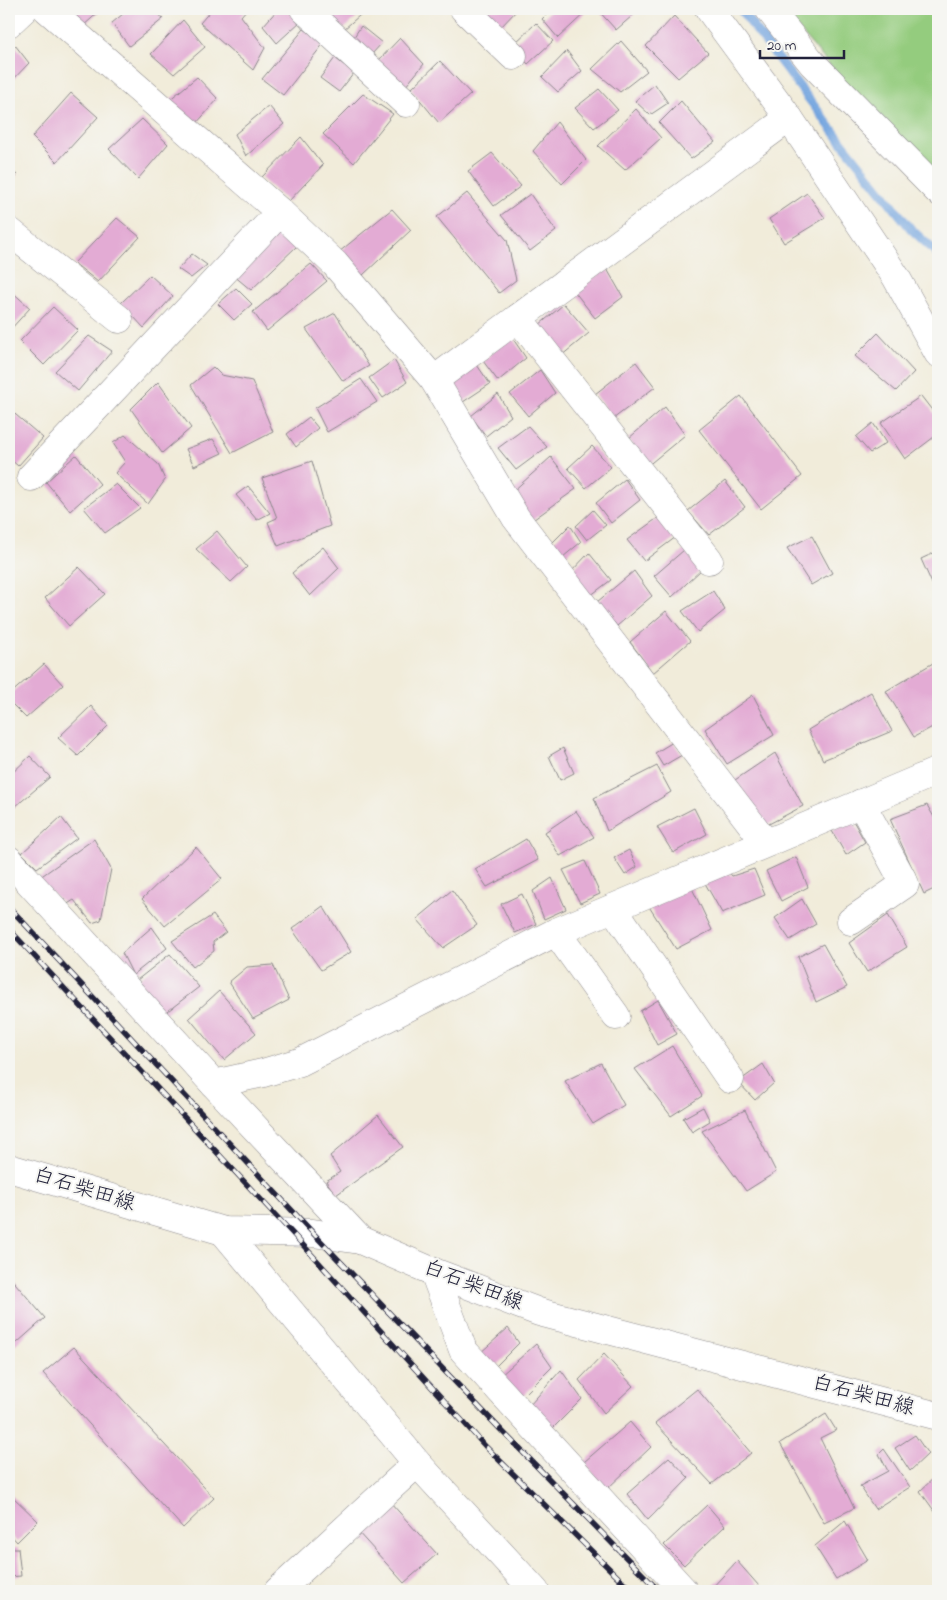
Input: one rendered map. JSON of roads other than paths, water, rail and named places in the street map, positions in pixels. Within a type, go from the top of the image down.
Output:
[{"type":"street","points":[[9,23],[24,9]]},
{"type":"street","points":[[47,9],[280,212],[335,264],[434,380],[516,518],[766,843]]},
{"type":"street","points":[[304,9],[406,103]]},
{"type":"street","points":[[464,9],[512,56]]},
{"type":"street","points":[[709,9],[789,118],[896,277],[938,353]]},
{"type":"street","points":[[769,9],[813,64],[938,191]]},
{"type":"street","points":[[434,380],[789,118]]},
{"type":"street","points":[[31,477],[280,212]]},
{"type":"street","points":[[9,231],[119,319]]},
{"type":"street","points":[[518,318],[709,560]]},
{"type":"street","points":[[214,1084],[300,1062],[556,932],[938,771]]},
{"type":"street","points":[[850,921],[905,884],[861,803]]},
{"type":"street","points":[[9,860],[360,1240]]},
{"type":"street","points":[[613,908],[730,1079]]},
{"type":"street","points":[[556,932],[616,1016]]},
{"type":"street","name":"白石柴田線","points":[[9,1168],[222,1231],[314,1233],[360,1240],[434,1272],[539,1312],[938,1416]]},
{"type":"street","points":[[222,1231],[417,1463],[535,1591]]},
{"type":"street","points":[[434,1272],[463,1350],[684,1591]]},
{"type":"street","points":[[278,1591],[417,1463]]},
{"type":"waterway","points":[[740,9],[911,229],[938,254]]},
{"type":"railway","points":[[9,907],[313,1233],[502,1431],[659,1591]]},
{"type":"railway","points":[[9,929],[293,1234],[486,1447],[632,1591]]}]
